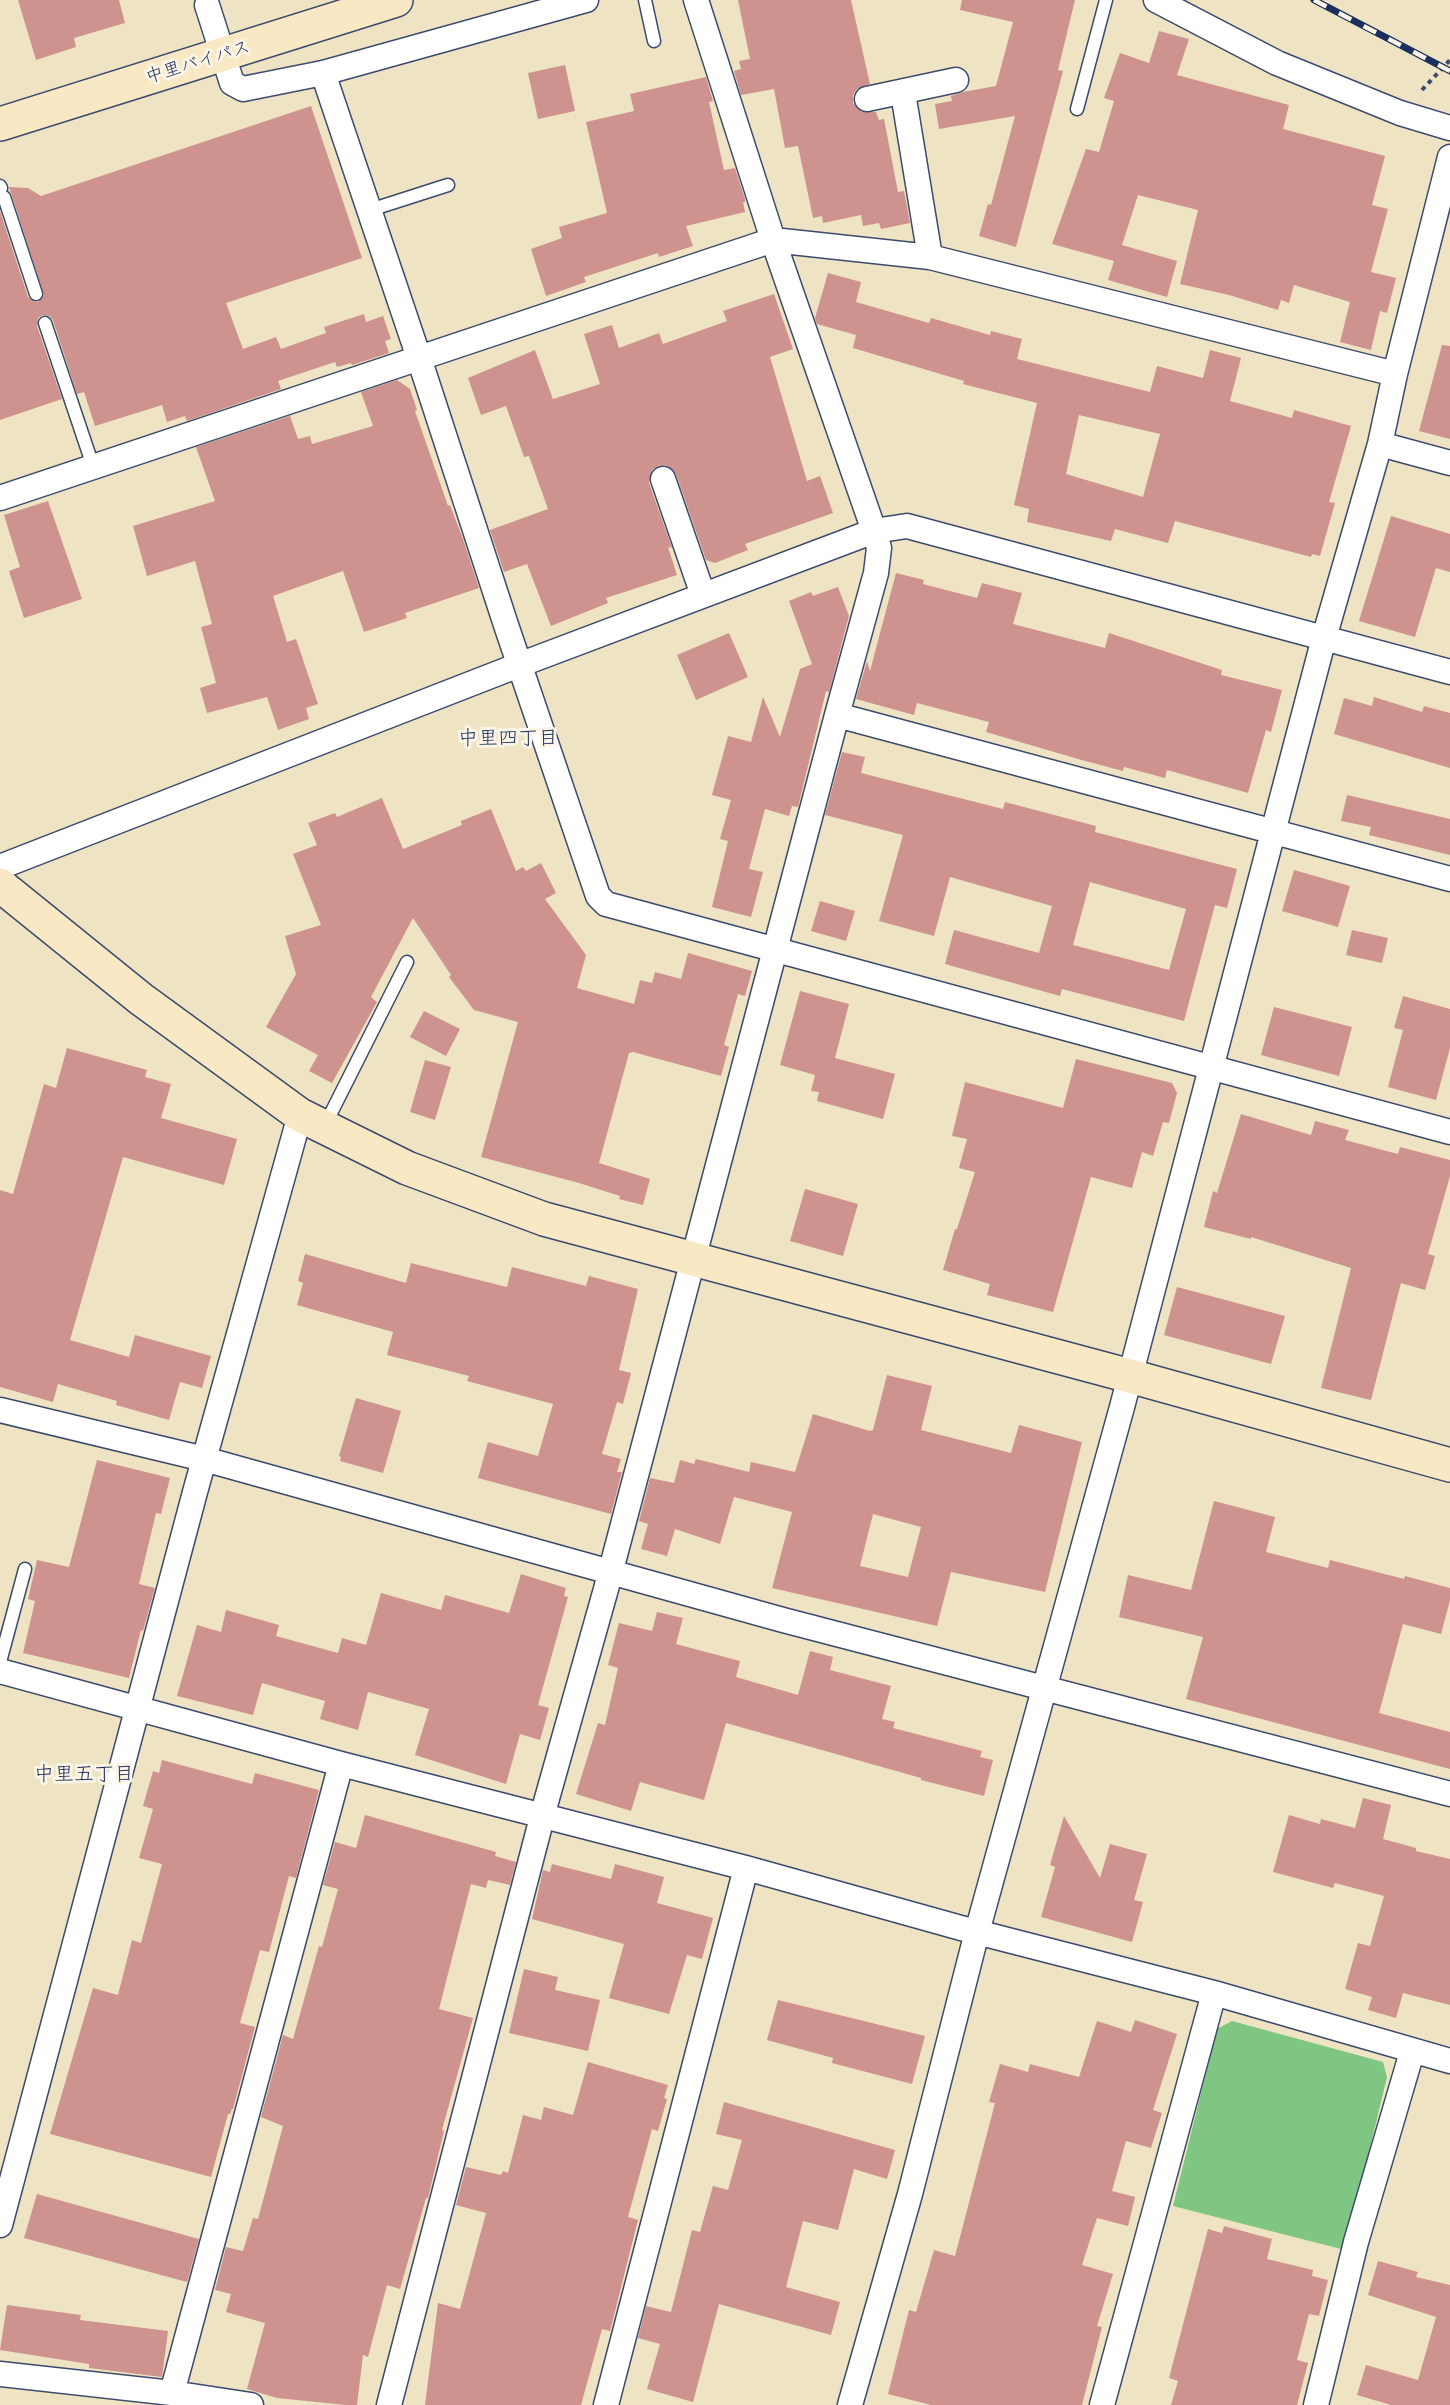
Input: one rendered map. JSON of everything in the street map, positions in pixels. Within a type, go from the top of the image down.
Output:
[{"type":"street","name":"中里バイパス","points":[[1,120],[396,0]]},
{"type":"street","points":[[208,2],[232,83],[243,89],[323,73],[586,0]]},
{"type":"street","points":[[389,2405],[543,1816],[611,1571],[876,573],[879,548],[874,531],[773,240],[696,0]]},
{"type":"street","points":[[1156,0],[1277,63],[1400,113],[1450,128]]},
{"type":"street","points":[[323,73],[519,665],[598,896],[606,904],[1450,1131]]},
{"type":"street","points":[[867,99],[956,80]]},
{"type":"street","points":[[903,93],[930,257]]},
{"type":"street","points":[[850,2405],[910,2194],[977,1932],[1130,1376],[1324,638],[1380,444],[1395,374],[1450,157]]},
{"type":"street","points":[[0,498],[773,240],[930,257],[1395,374]]},
{"type":"street","points":[[1380,444],[1450,463]]},
{"type":"street","points":[[663,479],[703,595]]},
{"type":"street","points":[[0,867],[703,595],[874,531],[907,526],[1450,672]]},
{"type":"street","points":[[837,715],[1450,879]]},
{"type":"street","points":[[0,885],[141,999],[312,1120],[407,1168],[544,1219],[1130,1376],[1450,1465]]},
{"type":"street","points":[[0,2225],[204,1459],[312,1120]]},
{"type":"street","points":[[0,1410],[204,1459],[783,1620],[1450,1794]]},
{"type":"street","points":[[0,1671],[138,1710],[1214,1994],[1450,2061]]},
{"type":"street","points":[[172,2393],[341,1764]]},
{"type":"street","points":[[606,2405],[746,1869]]},
{"type":"street","points":[[1102,2405],[1214,1994]]},
{"type":"street","points":[[1316,2405],[1356,2242],[1412,2052]]},
{"type":"street","points":[[0,2374],[172,2393],[251,2405]]},
{"type":"lane","points":[[645,0],[654,41]]},
{"type":"lane","points":[[1077,109],[1106,0]]},
{"type":"lane","points":[[370,210],[448,185]]},
{"type":"lane","points":[[2,190],[36,294]]},
{"type":"lane","points":[[45,323],[93,466]]},
{"type":"lane","points":[[312,1120],[407,962]]},
{"type":"lane","points":[[0,1662],[25,1569]]},
{"type":"path","points":[[1400,113],[1450,60]]},
{"type":"green space","points":[[1232,2021],[1383,2062],[1387,2077],[1345,2250],[1173,2206],[1217,2029]]},
{"type":"building","points":[[18,0],[119,0],[125,23],[74,38],[76,47],[36,60]]},
{"type":"building","points":[[738,0],[851,0],[870,84],[857,89],[853,95],[853,103],[862,112],[876,112],[879,120],[884,119],[898,192],[904,191],[910,223],[881,229],[879,223],[863,226],[861,215],[823,223],[822,216],[813,218],[798,146],[785,148],[774,89],[741,95],[734,71],[741,69],[739,61],[750,59]]},
{"type":"building","points":[[962,0],[1075,0],[1058,70],[1063,71],[1016,247],[979,236],[988,204],[991,205],[1015,116],[939,129],[935,104],[952,101],[951,96],[963,92],[996,86],[1013,22],[960,10]]},
{"type":"building","points":[[1159,31],[1189,39],[1177,75],[1289,105],[1283,129],[1385,156],[1372,205],[1388,209],[1371,272],[1396,278],[1387,313],[1380,311],[1371,350],[1340,342],[1350,302],[1294,285],[1289,303],[1281,300],[1278,310],[1229,295],[1180,284],[1198,210],[1138,195],[1122,245],[1177,261],[1167,297],[1108,280],[1114,261],[1052,244],[1086,149],[1099,152],[1114,101],[1104,98],[1120,53],[1149,63]]},
{"type":"building","points":[[565,65],[575,111],[538,119],[528,73]]},
{"type":"building","points":[[706,77],[713,101],[709,102],[724,170],[735,168],[745,199],[743,202],[745,212],[686,226],[693,246],[659,257],[658,253],[584,277],[586,282],[546,296],[531,249],[562,238],[559,227],[607,213],[586,122],[634,111],[630,94]]},
{"type":"building","points":[[311,106],[362,258],[226,303],[243,349],[276,337],[281,349],[326,333],[324,327],[364,314],[366,322],[383,316],[391,339],[385,341],[389,353],[352,365],[351,363],[337,367],[335,362],[278,381],[281,389],[187,421],[185,416],[167,422],[162,405],[95,426],[84,392],[77,394],[53,320],[50,316],[43,315],[38,318],[37,326],[62,399],[0,420],[0,211],[28,297],[38,302],[44,295],[9,187],[28,188],[41,196]]},
{"type":"building","points":[[828,273],[861,282],[856,302],[929,323],[931,318],[990,335],[991,331],[1022,339],[1017,359],[1150,392],[1157,366],[1203,378],[1210,350],[1241,358],[1230,401],[1292,418],[1294,410],[1351,426],[1329,502],[1335,503],[1320,556],[1312,554],[1311,557],[1175,521],[1168,543],[1115,529],[1111,541],[1027,522],[1029,509],[1014,505],[1037,403],[963,384],[964,381],[853,348],[856,335],[817,324],[815,318]],"holes":[[[1079,415],[1160,434],[1143,497],[1066,474]]]},
{"type":"building","points":[[774,294],[793,349],[770,357],[807,481],[820,476],[833,513],[745,544],[748,550],[715,563],[706,560],[676,474],[666,465],[658,466],[652,470],[649,483],[672,548],[668,547],[677,575],[606,598],[608,603],[551,626],[527,564],[504,572],[490,530],[548,509],[529,456],[524,457],[506,406],[481,415],[468,378],[535,350],[553,399],[600,384],[584,334],[612,325],[619,348],[659,333],[663,344],[727,321],[723,311]]},
{"type":"building","points":[[1442,345],[1450,346],[1450,439],[1419,431]]},
{"type":"building","points":[[397,380],[410,389],[417,410],[415,411],[479,588],[405,613],[407,618],[364,632],[343,571],[273,596],[287,642],[296,639],[318,704],[306,708],[309,719],[278,730],[267,697],[207,713],[200,688],[216,683],[201,627],[212,624],[195,561],[147,576],[133,526],[215,501],[196,447],[290,416],[298,439],[310,436],[312,444],[373,426],[361,392]]},
{"type":"building","points":[[48,501],[82,599],[24,618],[9,571],[20,567],[4,515]]},
{"type":"building","points":[[1391,516],[1450,534],[1450,572],[1436,568],[1415,637],[1359,621]]},
{"type":"building","points":[[896,573],[924,580],[923,584],[977,598],[982,583],[1022,593],[1013,624],[1105,648],[1109,633],[1222,670],[1221,675],[1282,690],[1271,732],[1266,730],[1248,793],[1167,770],[1165,778],[1124,767],[1123,771],[1078,759],[986,732],[989,722],[917,703],[914,715],[856,699],[867,661],[870,671]]},
{"type":"building","points":[[838,587],[849,616],[829,692],[826,691],[798,807],[792,806],[789,816],[765,809],[749,869],[763,872],[751,917],[712,907],[728,841],[720,839],[731,800],[712,795],[728,736],[751,742],[763,697],[780,737],[800,669],[812,664],[789,601],[811,592],[813,596]]},
{"type":"building","points":[[729,633],[748,677],[696,700],[677,655]]},
{"type":"building","points":[[1374,697],[1422,712],[1424,706],[1450,713],[1450,768],[1334,734],[1344,698],[1372,706]]},
{"type":"building","points":[[842,752],[865,757],[861,773],[1003,809],[1005,802],[1096,826],[1095,832],[1237,869],[1227,908],[1215,905],[1184,1021],[1062,989],[1060,996],[945,964],[954,930],[1039,953],[1052,906],[950,877],[934,936],[879,921],[903,835],[825,815]],"holes":[[[1090,882],[1186,909],[1169,970],[1073,945]]]},
{"type":"building","points":[[1347,795],[1450,819],[1450,855],[1369,835],[1371,827],[1341,821]]},
{"type":"building","points":[[382,798],[403,849],[462,825],[461,821],[491,809],[516,871],[523,867],[526,871],[541,863],[556,893],[545,899],[586,955],[577,988],[634,1004],[640,980],[652,983],[655,972],[681,979],[688,953],[752,971],[745,996],[738,994],[724,1045],[729,1047],[721,1076],[633,1052],[629,1053],[599,1163],[650,1179],[643,1205],[619,1199],[620,1196],[579,1183],[481,1157],[518,1022],[474,1010],[449,977],[451,975],[413,918],[371,997],[377,1002],[332,1083],[309,1071],[318,1055],[266,1027],[296,974],[285,936],[321,925],[293,854],[317,845],[308,823],[335,813],[337,817]]},
{"type":"building","points":[[1294,870],[1350,886],[1338,927],[1282,911]]},
{"type":"building","points":[[820,901],[855,911],[846,941],[811,931]]},
{"type":"building","points":[[1352,930],[1388,938],[1382,963],[1346,955]]},
{"type":"building","points":[[800,991],[849,1004],[835,1058],[895,1074],[883,1119],[817,1101],[819,1092],[811,1091],[815,1075],[780,1065]]},
{"type":"building","points":[[1403,996],[1450,1009],[1450,1048],[1436,1100],[1388,1087],[1403,1030],[1394,1028]]},
{"type":"building","points":[[1274,1007],[1352,1027],[1339,1076],[1261,1055]]},
{"type":"building","points":[[424,1011],[460,1029],[446,1056],[410,1037]]},
{"type":"building","points":[[67,1048],[147,1070],[145,1077],[171,1084],[161,1118],[237,1139],[224,1185],[123,1157],[70,1340],[129,1357],[135,1335],[211,1356],[202,1388],[180,1382],[169,1420],[116,1405],[117,1401],[58,1384],[53,1402],[0,1387],[0,1190],[13,1194],[44,1084],[56,1088]]},
{"type":"building","points":[[1076,1059],[1172,1083],[1177,1093],[1169,1123],[1163,1122],[1153,1156],[1142,1152],[1132,1188],[1091,1177],[1053,1312],[987,1295],[990,1284],[943,1270],[975,1172],[959,1168],[967,1139],[952,1136],[965,1082],[1063,1108]]},
{"type":"building","points":[[425,1060],[451,1067],[435,1120],[410,1112]]},
{"type":"building","points":[[1241,1114],[1311,1135],[1315,1121],[1349,1130],[1345,1140],[1398,1154],[1400,1147],[1450,1160],[1450,1176],[1428,1254],[1435,1256],[1425,1290],[1401,1283],[1371,1400],[1321,1388],[1351,1268],[1251,1237],[1251,1239],[1204,1227],[1213,1191],[1217,1193]]},
{"type":"building","points":[[805,1189],[858,1204],[843,1256],[790,1241]]},
{"type":"building","points":[[305,1254],[406,1283],[411,1263],[507,1287],[512,1267],[586,1286],[589,1276],[638,1289],[619,1370],[631,1373],[623,1404],[617,1402],[602,1454],[621,1459],[617,1472],[622,1472],[611,1514],[478,1478],[488,1442],[538,1456],[553,1404],[467,1381],[469,1376],[387,1355],[393,1332],[297,1305],[303,1283],[298,1281]]},
{"type":"building","points":[[1177,1287],[1285,1316],[1271,1364],[1164,1335]]},
{"type":"building","points":[[887,1375],[932,1386],[921,1430],[1011,1453],[1019,1425],[1082,1442],[1045,1592],[951,1572],[937,1626],[772,1588],[792,1512],[734,1497],[720,1544],[675,1529],[667,1556],[641,1549],[648,1524],[639,1521],[650,1478],[674,1483],[680,1460],[694,1464],[696,1459],[749,1472],[751,1462],[795,1472],[813,1414],[873,1430]],"holes":[[[873,1514],[921,1527],[908,1577],[860,1566]]]},
{"type":"building","points":[[356,1398],[401,1411],[383,1473],[340,1461],[339,1456]]},
{"type":"building","points":[[97,1460],[170,1478],[161,1514],[156,1513],[139,1584],[155,1588],[129,1678],[23,1653],[35,1601],[28,1599],[37,1560],[69,1567]]},
{"type":"building","points":[[1214,1501],[1275,1517],[1266,1552],[1328,1568],[1330,1560],[1450,1588],[1450,1600],[1441,1634],[1403,1624],[1379,1713],[1450,1732],[1450,1769],[1186,1699],[1203,1637],[1119,1617],[1128,1575],[1191,1590]]},
{"type":"building","points":[[521,1574],[566,1588],[564,1596],[568,1597],[538,1705],[549,1708],[540,1740],[520,1734],[506,1784],[415,1755],[429,1709],[368,1692],[358,1730],[320,1719],[325,1701],[262,1683],[253,1715],[177,1696],[197,1625],[221,1632],[226,1610],[279,1625],[276,1636],[338,1653],[342,1638],[366,1645],[381,1593],[441,1610],[445,1595],[509,1613]]},
{"type":"building","points":[[657,1612],[683,1618],[676,1644],[740,1661],[736,1677],[798,1695],[810,1651],[833,1657],[830,1670],[891,1686],[882,1719],[895,1722],[893,1728],[982,1751],[980,1757],[993,1760],[984,1796],[726,1723],[704,1800],[640,1782],[631,1811],[576,1794],[598,1723],[605,1725],[618,1668],[608,1665],[619,1623],[652,1631]]},
{"type":"building","points":[[162,1760],[252,1784],[255,1773],[319,1790],[296,1878],[289,1876],[269,1952],[260,1950],[240,2023],[255,2027],[233,2109],[228,2114],[211,2177],[50,2134],[93,1988],[118,1995],[132,1940],[141,1943],[162,1864],[139,1858],[153,1809],[143,1806],[153,1771],[159,1773]]},
{"type":"building","points":[[1363,1798],[1391,1805],[1383,1839],[1416,1848],[1416,1851],[1450,1859],[1450,2005],[1403,1993],[1396,2018],[1368,2010],[1372,1997],[1345,1989],[1358,1943],[1370,1946],[1384,1896],[1335,1883],[1333,1888],[1273,1872],[1289,1815],[1320,1824],[1321,1819],[1355,1828]]},
{"type":"building","points":[[365,1815],[496,1852],[495,1856],[516,1862],[510,1885],[488,1880],[486,1888],[471,1884],[439,2009],[473,2018],[442,2130],[444,2131],[428,2198],[426,2198],[400,2289],[387,2285],[368,2357],[363,2355],[357,2405],[346,2405],[277,2398],[247,2389],[265,2323],[226,2312],[231,2294],[215,2290],[226,2247],[243,2251],[253,2218],[258,2219],[283,2126],[261,2117],[283,2035],[293,2039],[319,1946],[322,1947],[338,1889],[323,1885],[335,1842],[356,1848]]},
{"type":"building","points":[[1064,1816],[1100,1878],[1110,1844],[1147,1854],[1134,1900],[1143,1902],[1132,1942],[1041,1917],[1055,1867],[1050,1865]]},
{"type":"building","points":[[552,1864],[611,1879],[615,1864],[664,1877],[657,1903],[713,1918],[702,1959],[687,1955],[669,2014],[609,1998],[624,1944],[532,1919],[543,1870],[550,1872]]},
{"type":"building","points":[[524,1969],[558,1977],[555,1990],[600,2000],[588,2051],[509,2033]]},
{"type":"building","points":[[778,2000],[925,2036],[912,2084],[832,2063],[833,2058],[767,2040]]},
{"type":"building","points":[[1135,2020],[1177,2034],[1153,2110],[1162,2113],[1151,2148],[1126,2141],[1112,2191],[1135,2197],[1128,2226],[1097,2218],[1082,2265],[1113,2274],[1097,2326],[1102,2327],[1082,2405],[931,2405],[888,2394],[909,2310],[916,2312],[934,2250],[955,2256],[995,2103],[989,2102],[1000,2064],[1028,2072],[1030,2064],[1079,2077],[1097,2021],[1131,2032]]},
{"type":"building","points":[[588,2062],[668,2085],[664,2098],[667,2099],[658,2131],[652,2129],[628,2217],[638,2220],[610,2331],[602,2329],[581,2405],[425,2405],[438,2303],[460,2309],[486,2213],[456,2205],[466,2167],[501,2175],[503,2171],[508,2173],[523,2115],[541,2120],[544,2107],[573,2115]]},
{"type":"building","points":[[724,2102],[895,2150],[887,2179],[854,2169],[838,2230],[803,2221],[786,2287],[840,2302],[831,2335],[719,2304],[693,2402],[647,2389],[660,2344],[638,2338],[646,2306],[671,2312],[692,2230],[700,2232],[713,2186],[728,2190],[742,2140],[716,2134]]},
{"type":"building","points":[[37,2194],[199,2239],[187,2282],[24,2238]]},
{"type":"building","points":[[1224,2226],[1272,2239],[1267,2259],[1313,2270],[1312,2276],[1328,2280],[1319,2316],[1309,2314],[1297,2360],[1308,2363],[1297,2405],[1171,2405],[1178,2381],[1169,2378],[1208,2229],[1222,2233]]},
{"type":"building","points":[[1378,2261],[1418,2272],[1416,2277],[1450,2285],[1450,2405],[1391,2405],[1357,2395],[1366,2365],[1418,2380],[1436,2317],[1368,2295]]},
{"type":"building","points":[[7,2305],[81,2315],[80,2320],[168,2331],[162,2377],[89,2368],[89,2364],[0,2350]]},
{"type":"railway","points":[[1314,0],[1450,71]]},
{"type":"district","name":"中里四丁目","points":[[508,738]]},
{"type":"district","name":"中里五丁目","points":[[84,1774]]}]
